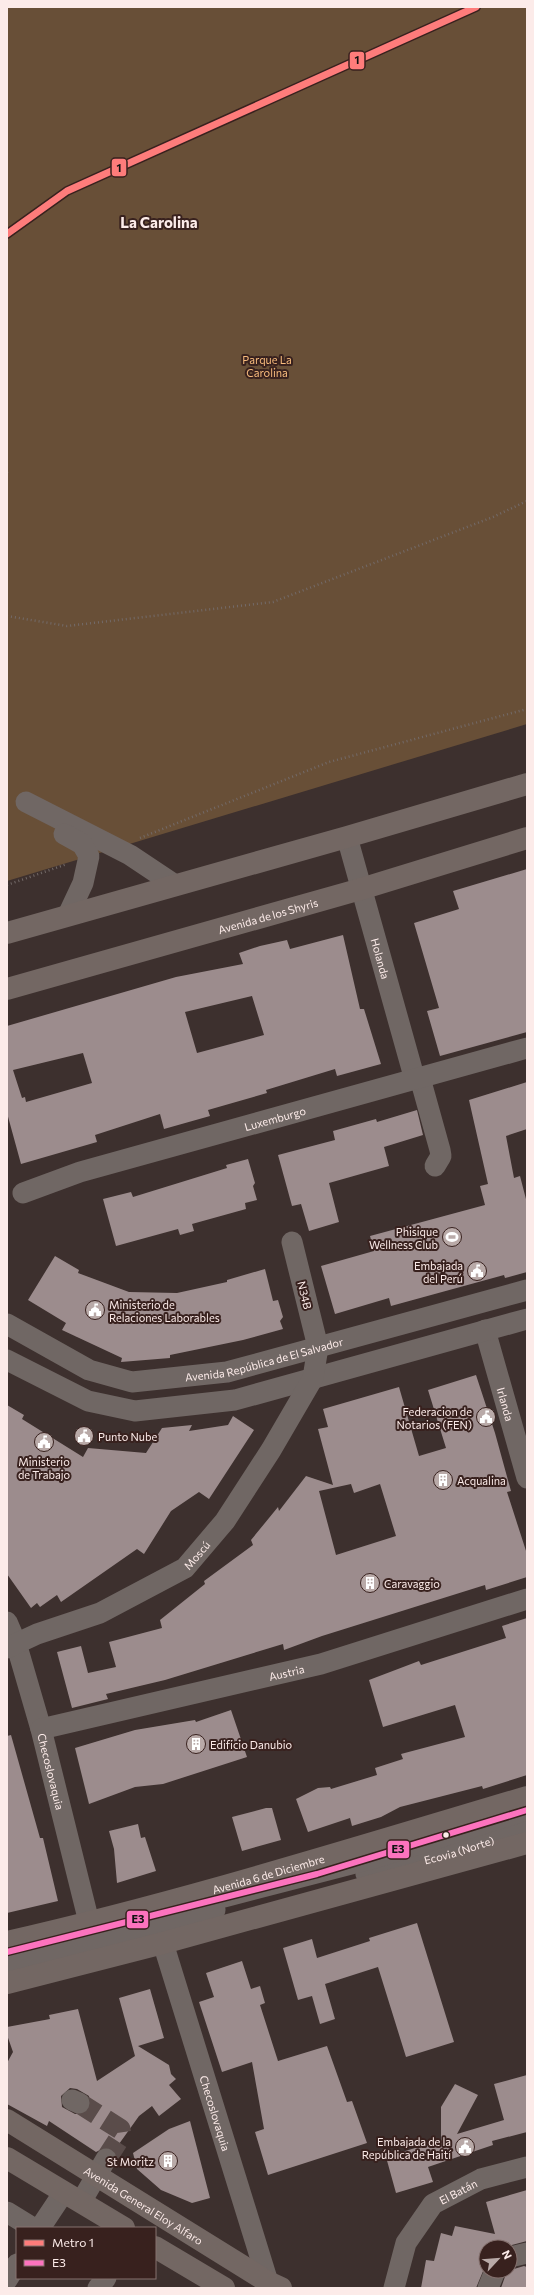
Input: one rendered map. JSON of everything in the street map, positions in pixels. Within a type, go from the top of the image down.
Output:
[{"type":"main road","points":[[7,933],[347,837],[527,784]]},
{"type":"main road","name":"Avenida de los Shyris","points":[[7,989],[361,889],[527,838]]},
{"type":"main road","name":"Avenida 6 de Diciembre","points":[[7,1942],[89,1922],[314,1861],[527,1797]]},
{"type":"main road","points":[[7,1982],[163,1943],[527,1843]]},
{"type":"main road","name":"Avenida General Eloy Alfaro","points":[[7,2120],[102,2167],[274,2285]]},
{"type":"main road","points":[[7,2158],[122,2227]]},
{"type":"main road","points":[[156,2247],[224,2288]]},
{"type":"street","points":[[68,915],[83,883],[89,856],[82,844],[23,806],[130,855],[174,885]]},
{"type":"street","name":"Holanda","points":[[347,837],[361,889],[440,1150],[439,1162],[435,1166]]},
{"type":"street","name":"Luxemburgo","points":[[23,1193],[80,1172],[527,1048]]},
{"type":"street","name":"N34B","points":[[292,1242],[318,1347]]},
{"type":"street","name":"Avenida República de El Salvador","points":[[7,1324],[89,1370],[132,1382],[228,1372],[527,1290]]},
{"type":"street","points":[[7,1360],[88,1401],[135,1411],[235,1400],[527,1319]]},
{"type":"street","name":"Irlanda","points":[[485,1330],[527,1478]]},
{"type":"street","points":[[313,1378],[318,1347]]},
{"type":"street","name":"Moscú","points":[[12,1645],[37,1634],[100,1613],[185,1568],[225,1521],[271,1450],[313,1378]]},
{"type":"street","name":"Austria","points":[[41,1729],[321,1664],[527,1599]]},
{"type":"street","name":"Checoslovaquia","points":[[7,1622],[12,1645],[41,1729],[89,1922]]},
{"type":"street","points":[[7,1962],[319,1879],[527,1810]]},
{"type":"street","name":"Ecovia (Norte)","points":[[319,1879],[451,1853],[527,1828]]},
{"type":"street","points":[[7,1952],[319,1879]]},
{"type":"street","name":"Checoslovaquia","points":[[163,1943],[274,2285]]},
{"type":"street","points":[[41,2227],[102,2167]]},
{"type":"street","name":"El Batán","points":[[394,2288],[406,2243],[433,2204],[481,2179],[527,2167]]},
{"type":"street","points":[[7,2212],[31,2227]]},
{"type":"street","points":[[98,2288],[105,2279]]},
{"type":"path","points":[[7,616],[67,626],[273,602],[493,518],[527,501]]},
{"type":"path","points":[[135,840],[329,762],[527,708]]},
{"type":"path","points":[[7,885],[89,856]]},
{"type":"green space","name":"Parque La Carolina","points":[[7,7],[527,7],[527,724],[7,881]]},
{"type":"building","points":[[527,869],[527,1032],[440,1056],[427,1011],[439,1008],[414,923],[459,909],[453,891]]},
{"type":"building","points":[[343,935],[360,1009],[364,1009],[381,1064],[337,1076],[335,1069],[266,1090],[267,1093],[208,1110],[210,1116],[164,1129],[160,1114],[95,1135],[97,1142],[21,1164],[7,1113],[7,1026],[176,977],[243,964],[239,953],[260,946],[287,940],[290,949]],"holes":[[[252,996],[264,1035],[197,1053],[185,1012]],[[83,1053],[92,1083],[26,1102],[25,1097],[22,1098],[13,1070]]]},
{"type":"building","points":[[527,1082],[527,1129],[506,1136],[514,1178],[520,1176],[527,1203],[527,1272],[505,1278],[504,1275],[391,1306],[389,1298],[335,1314],[321,1266],[374,1251],[370,1236],[485,1205],[480,1186],[488,1184],[469,1100]]},
{"type":"building","points":[[417,1110],[423,1135],[384,1147],[389,1166],[329,1183],[339,1222],[309,1231],[301,1204],[292,1206],[278,1155],[335,1140],[333,1131],[376,1119],[377,1122]]},
{"type":"building","points":[[248,1159],[255,1183],[253,1186],[257,1200],[245,1203],[246,1209],[192,1224],[194,1231],[180,1235],[178,1229],[116,1246],[103,1199],[131,1192],[133,1197],[227,1168],[226,1165]]},
{"type":"building","points":[[55,1256],[79,1270],[78,1273],[129,1292],[177,1293],[227,1282],[227,1280],[265,1269],[273,1301],[278,1300],[283,1317],[280,1321],[283,1329],[243,1340],[170,1355],[170,1358],[121,1362],[122,1358],[62,1330],[66,1323],[28,1300]]},
{"type":"building","points":[[476,1375],[495,1433],[511,1491],[507,1492],[527,1554],[527,1577],[486,1590],[485,1585],[322,1636],[284,1650],[283,1644],[165,1680],[106,1694],[108,1699],[72,1708],[57,1652],[81,1646],[88,1673],[116,1667],[109,1642],[162,1628],[160,1620],[205,1584],[204,1581],[253,1545],[251,1540],[278,1507],[279,1511],[306,1476],[333,1485],[318,1429],[328,1427],[323,1409],[399,1387],[419,1456],[446,1448],[428,1390]],"holes":[[[351,1484],[354,1493],[380,1484],[396,1536],[336,1555],[319,1491]]]},
{"type":"building","points":[[7,1405],[24,1415],[22,1419],[83,1457],[88,1448],[146,1453],[162,1428],[192,1425],[189,1431],[228,1425],[233,1416],[254,1430],[209,1499],[199,1492],[171,1511],[144,1554],[137,1549],[61,1602],[57,1595],[40,1607],[37,1603],[31,1608],[7,1574]]},
{"type":"building","points":[[527,1618],[527,1775],[483,1789],[482,1786],[400,1807],[381,1817],[352,1826],[350,1818],[308,1832],[296,1799],[318,1788],[330,1787],[331,1789],[377,1775],[375,1768],[403,1759],[401,1754],[465,1737],[455,1705],[383,1727],[369,1680],[419,1661],[421,1665],[506,1638],[502,1626]]},
{"type":"building","points":[[231,1710],[247,1757],[163,1784],[135,1787],[89,1804],[75,1748],[135,1730],[195,1720],[196,1722]]},
{"type":"building","points":[[11,1735],[40,1838],[43,1838],[58,1901],[7,1913],[7,1736]]},
{"type":"building","points":[[266,1808],[272,1808],[281,1840],[242,1851],[232,1817]]},
{"type":"building","points":[[138,1824],[141,1838],[145,1837],[156,1871],[117,1883],[114,1849],[109,1831]]},
{"type":"building","points":[[417,1923],[454,2042],[406,2057],[378,1967],[325,1984],[335,2019],[320,2024],[312,1996],[298,2000],[283,1948],[312,1939],[317,1958],[370,1941],[369,1938]]},
{"type":"building","points":[[242,1961],[251,1989],[260,1986],[265,2003],[260,2005],[278,2061],[327,2046],[347,2102],[352,2101],[367,2143],[268,2175],[255,2132],[264,2129],[252,2062],[222,2072],[199,2002],[214,1997],[206,1973]]},
{"type":"building","points":[[150,1989],[164,2038],[138,2046],[169,2065],[171,2074],[176,2079],[169,2085],[181,2099],[159,2116],[152,2106],[139,2116],[114,2151],[106,2147],[96,2152],[49,2121],[47,2126],[7,2104],[7,2063],[13,2052],[7,2035],[7,2027],[50,2019],[49,2015],[78,2009],[97,2081],[135,2056],[119,1998]],"holes":[[[70,2088],[77,2089],[89,2096],[90,2107],[86,2113],[75,2114],[62,2107],[61,2096]]]},
{"type":"building","points":[[527,2075],[527,2132],[492,2141],[493,2145],[428,2167],[433,2182],[396,2193],[386,2157],[441,2140],[441,2107],[455,2084],[478,2095],[457,2134],[504,2120],[494,2084]]},
{"type":"building","name":"St Moritz","points":[[190,2121],[210,2198],[192,2203],[161,2190],[137,2169],[133,2153],[169,2129]]},
{"type":"building","points":[[527,2190],[527,2241],[518,2243],[518,2239],[478,2239],[478,2279],[480,2279],[476,2288],[421,2288],[426,2260],[434,2261],[441,2233],[452,2236],[455,2226],[495,2234],[486,2202]]},
{"type":"building","points":[[524,2266],[527,2267],[527,2288],[501,2288],[504,2279],[518,2279],[518,2268]]},
{"type":"tunnel","points":[[79,2103],[120,2129],[121,2136],[106,2159]]},
{"type":"metro line","name":"1","points":[[7,234],[67,191],[476,7]]},
{"type":"transit line","name":"E3","points":[[7,1952],[317,1874],[527,1810]]},
{"type":"place","name":"Phisique Wellness Club","points":[[452,1237]]},
{"type":"place","name":"Embajada del Perú","points":[[477,1271]]},
{"type":"place","name":"Ministerio de Relaciones Laborables","points":[[95,1310]]},
{"type":"place","name":"Federacion de Notarios (FEN)","points":[[486,1417]]},
{"type":"place","name":"Punto Nube","points":[[84,1436]]},
{"type":"place","name":"Ministerio de Trabajo","points":[[44,1442]]},
{"type":"place","name":"Acqualina","points":[[443,1480]]},
{"type":"place","name":"Caravaggio","points":[[370,1583]]},
{"type":"place","name":"Edificio Danubio","points":[[196,1744]]},
{"type":"place","name":"Embajada de la República de Haití","points":[[465,2147]]},
{"type":"place","name":"St Moritz","points":[[168,2161]]},
{"type":"district","name":"La Carolina","points":[[159,222]]}]
